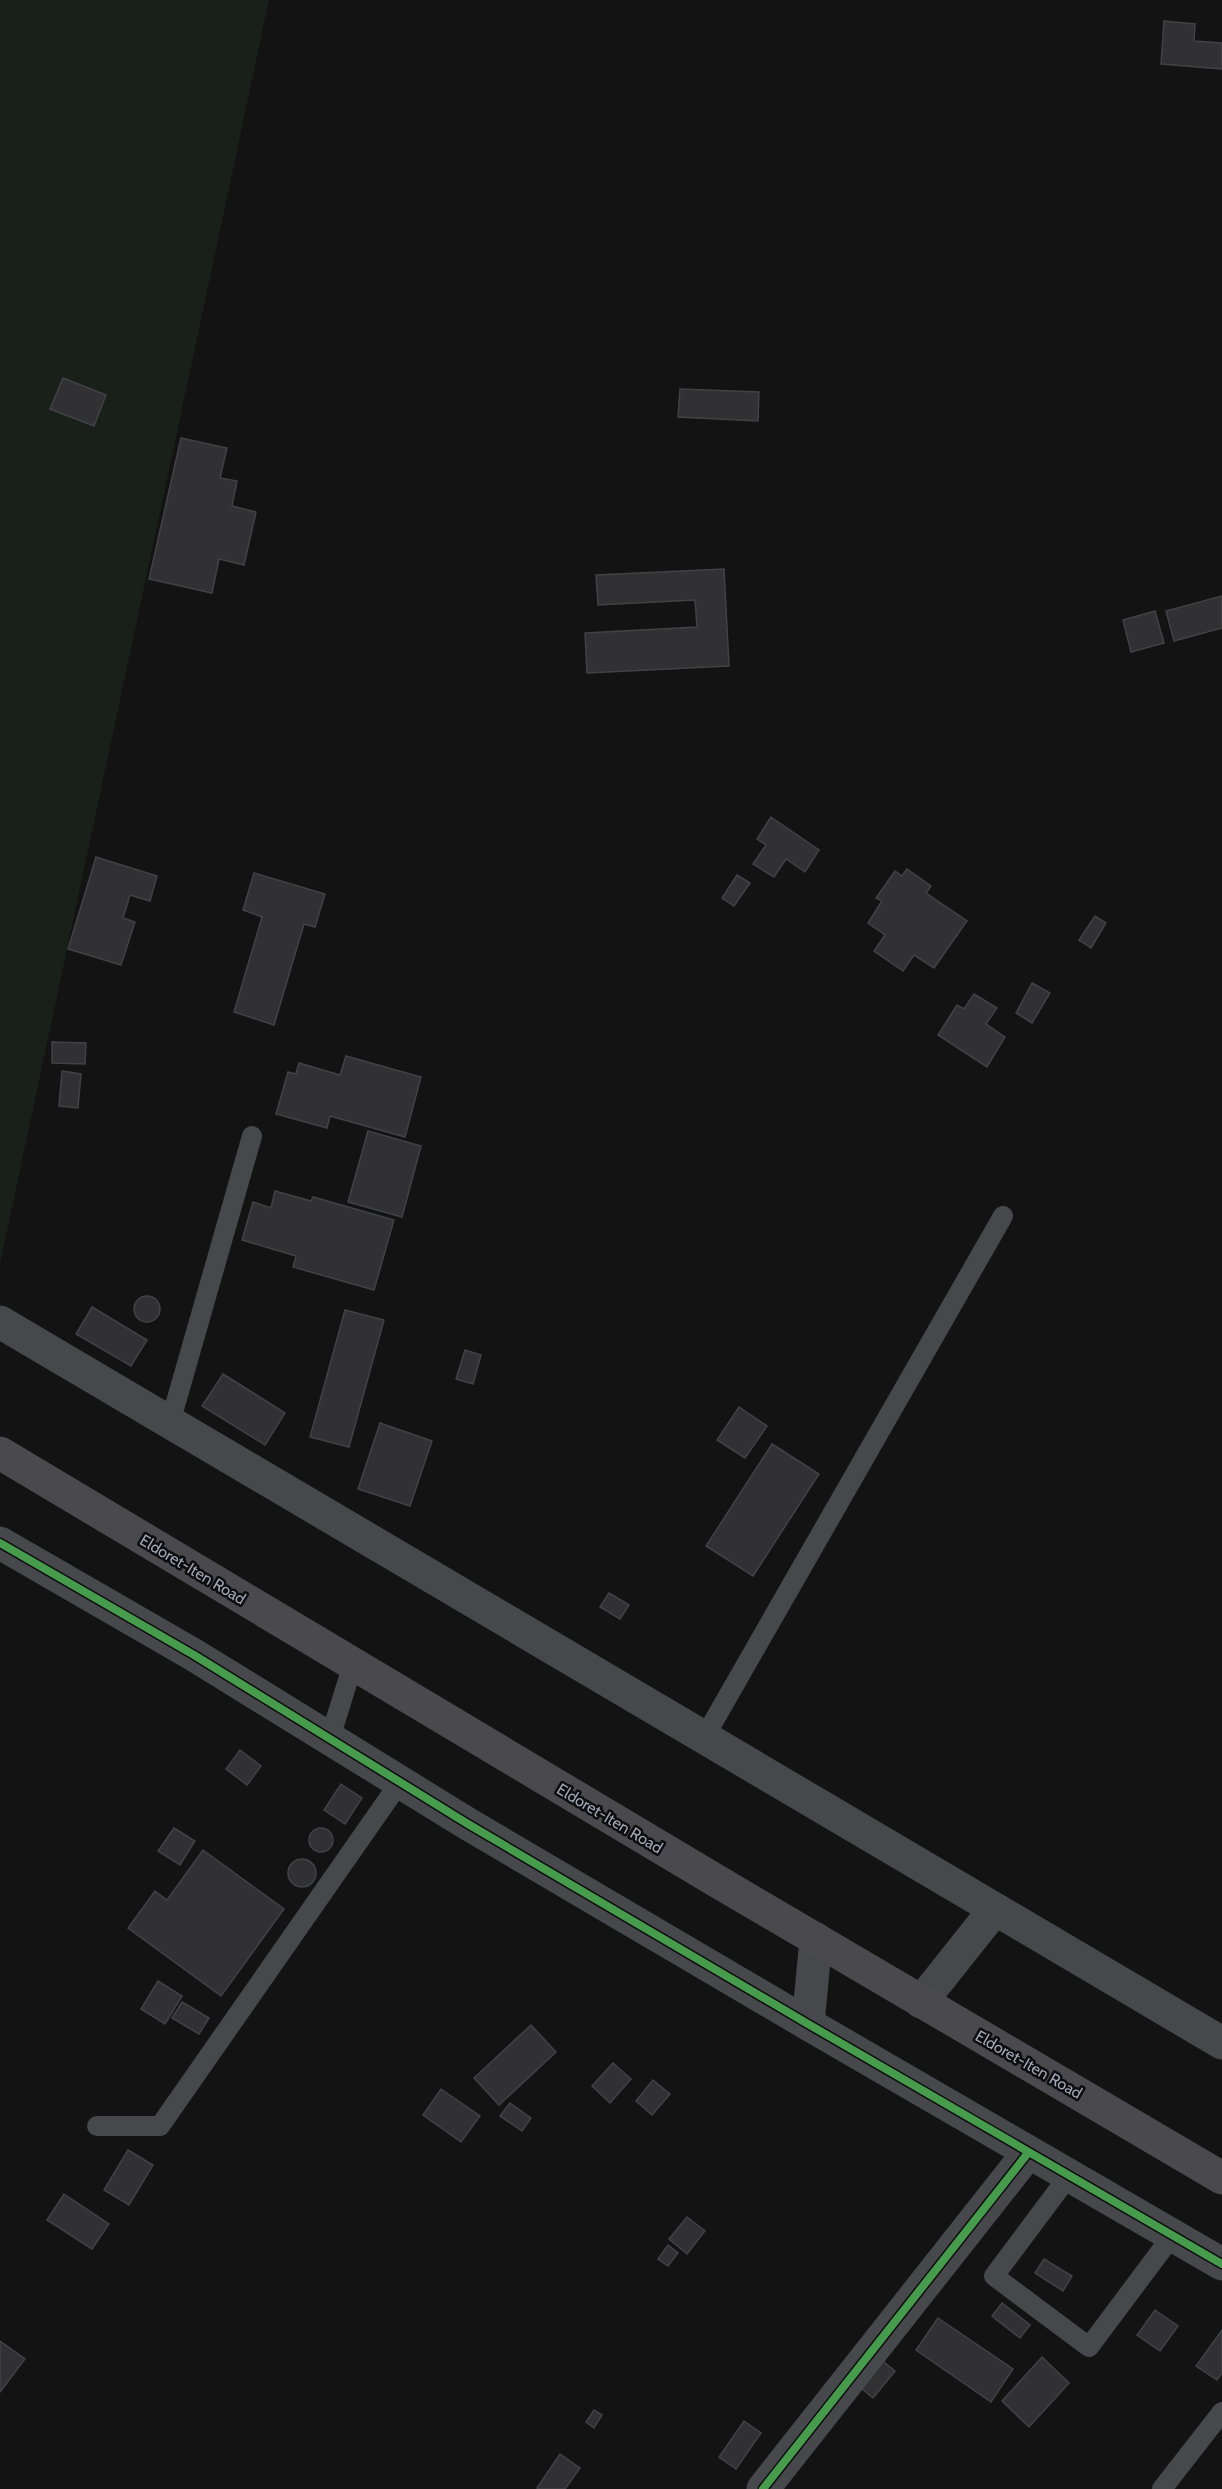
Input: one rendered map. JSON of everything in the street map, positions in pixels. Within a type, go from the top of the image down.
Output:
[{"type":"main road","name":"Eldoret-Iten Road","points":[[0,1454],[921,2002],[1222,2178]]},
{"type":"street","points":[[0,1322],[1222,2043]]},
{"type":"street","points":[[0,1543],[194,1654],[400,1782],[807,2024],[1222,2264]]},
{"type":"street","points":[[921,2002],[995,1909]]},
{"type":"street","points":[[807,2024],[816,1939]]},
{"type":"street","points":[[763,2489],[1028,2153]]},
{"type":"lane","points":[[170,1423],[252,1136]]},
{"type":"lane","points":[[704,1738],[1003,1216]]},
{"type":"lane","points":[[330,1738],[353,1664]]},
{"type":"lane","points":[[97,2126],[160,2126],[400,1782]]},
{"type":"lane","points":[[1068,2177],[994,2276],[1089,2347],[1172,2236]]},
{"type":"lane","points":[[1162,2489],[1222,2412]]},
{"type":"shaded area","points":[[0,0],[269,0],[0,1264]]},
{"type":"building","points":[[1164,21],[1195,24],[1194,41],[1222,43],[1222,69],[1161,64]]},
{"type":"building","points":[[63,378],[106,395],[94,426],[50,409]]},
{"type":"building","points":[[680,389],[759,392],[758,421],[678,417]]},
{"type":"building","points":[[181,438],[227,448],[220,478],[237,481],[232,506],[256,512],[244,565],[219,559],[212,593],[149,579]]},
{"type":"building","points":[[724,569],[729,666],[587,673],[585,633],[697,627],[695,600],[598,605],[596,575]]},
{"type":"building","points":[[1222,596],[1222,628],[1174,641],[1166,611]]},
{"type":"building","points":[[1155,611],[1164,643],[1131,652],[1123,620]]},
{"type":"building","points":[[771,817],[819,850],[805,872],[786,859],[774,877],[753,864],[766,845],[757,839]]},
{"type":"building","points":[[96,857],[157,876],[150,901],[130,895],[123,918],[135,922],[121,965],[68,949]]},
{"type":"building","points":[[907,869],[931,886],[926,893],[967,921],[934,968],[914,955],[903,971],[874,951],[885,935],[868,923],[882,901],[876,898],[895,871],[902,876]]},
{"type":"building","points":[[254,873],[325,894],[315,927],[304,924],[274,1025],[234,1012],[262,917],[243,910]]},
{"type":"building","points":[[737,875],[750,883],[734,906],[722,898]]},
{"type":"building","points":[[1095,916],[1106,923],[1091,948],[1079,940]]},
{"type":"building","points":[[1032,983],[1050,993],[1032,1023],[1016,1013]]},
{"type":"building","points":[[974,994],[997,1008],[986,1024],[1005,1037],[987,1067],[938,1035],[957,1005],[964,1009]]},
{"type":"building","points":[[52,1042],[86,1043],[85,1064],[52,1063]]},
{"type":"building","points":[[346,1056],[421,1077],[405,1137],[330,1116],[327,1128],[276,1114],[288,1072],[296,1074],[299,1063],[340,1075]]},
{"type":"building","points":[[62,1071],[81,1074],[78,1108],[59,1106]]},
{"type":"building","points":[[368,1131],[421,1146],[402,1217],[348,1202]]},
{"type":"building","points":[[275,1191],[311,1201],[313,1197],[394,1220],[374,1290],[293,1267],[296,1256],[242,1240],[253,1202],[271,1208]]},
{"type":"building","points":[[147,1296],[156,1300],[160,1309],[156,1318],[147,1322],[138,1318],[134,1309],[138,1300]]},
{"type":"building","points":[[92,1307],[147,1340],[131,1366],[76,1334]]},
{"type":"building","points":[[345,1310],[384,1320],[349,1447],[310,1437]]},
{"type":"building","points":[[465,1350],[481,1355],[473,1384],[456,1379]]},
{"type":"building","points":[[223,1374],[285,1413],[265,1445],[202,1406]]},
{"type":"building","points":[[739,1407],[767,1426],[745,1458],[717,1440]]},
{"type":"building","points":[[380,1423],[432,1441],[410,1506],[358,1489]]},
{"type":"building","points":[[772,1444],[819,1474],[753,1576],[706,1546]]},
{"type":"building","points":[[609,1593],[629,1605],[620,1619],[600,1607]]},
{"type":"building","points":[[240,1750],[261,1766],[247,1785],[226,1769]]},
{"type":"building","points":[[341,1784],[362,1798],[345,1824],[324,1810]]},
{"type":"building","points":[[174,1828],[195,1841],[180,1865],[158,1851]]},
{"type":"building","points":[[321,1828],[330,1831],[333,1840],[330,1849],[321,1852],[312,1849],[309,1840],[312,1831]]},
{"type":"building","points":[[203,1850],[284,1909],[221,1996],[128,1928],[155,1891],[167,1900]]},
{"type":"building","points":[[302,1859],[312,1863],[316,1873],[312,1883],[302,1887],[292,1883],[288,1873],[292,1863]]},
{"type":"building","points":[[158,1981],[182,1996],[165,2024],[141,2009]]},
{"type":"building","points":[[182,2002],[209,2018],[199,2034],[172,2018]]},
{"type":"building","points":[[531,2025],[556,2052],[499,2105],[474,2078]]},
{"type":"building","points":[[613,2063],[631,2079],[610,2103],[592,2086]]},
{"type":"building","points":[[653,2080],[670,2094],[652,2115],[636,2101]]},
{"type":"building","points":[[441,2089],[480,2116],[461,2142],[423,2115]]},
{"type":"building","points":[[510,2103],[531,2118],[522,2131],[500,2116]]},
{"type":"building","points":[[128,2150],[153,2165],[129,2205],[104,2190]]},
{"type":"building","points":[[64,2194],[109,2224],[92,2249],[47,2220]]},
{"type":"building","points":[[687,2217],[705,2231],[687,2254],[669,2239]]},
{"type":"building","points":[[668,2245],[678,2253],[668,2266],[658,2259]]},
{"type":"building","points":[[1044,2259],[1072,2276],[1063,2291],[1035,2273]]},
{"type":"building","points":[[1002,2303],[1030,2325],[1020,2338],[992,2316]]},
{"type":"building","points":[[1155,2310],[1178,2326],[1160,2351],[1137,2335]]},
{"type":"building","points":[[938,2318],[1013,2369],[991,2402],[916,2350]]},
{"type":"building","points":[[1222,2330],[1222,2373],[1217,2380],[1196,2366]]},
{"type":"building","points":[[0,2341],[25,2359],[0,2392]]},
{"type":"building","points":[[878,2357],[895,2371],[873,2398],[855,2383]]},
{"type":"building","points":[[1042,2357],[1069,2383],[1029,2427],[1002,2401]]},
{"type":"building","points":[[594,2410],[602,2415],[594,2428],[586,2422]]},
{"type":"building","points":[[744,2421],[761,2433],[736,2469],[719,2457]]},
{"type":"building","points":[[560,2454],[580,2468],[565,2489],[537,2488]]},
{"type":"cycle path","points":[[0,1543],[194,1655],[468,1824],[1222,2264]]},
{"type":"cycle path","points":[[763,2489],[1028,2153]]}]
